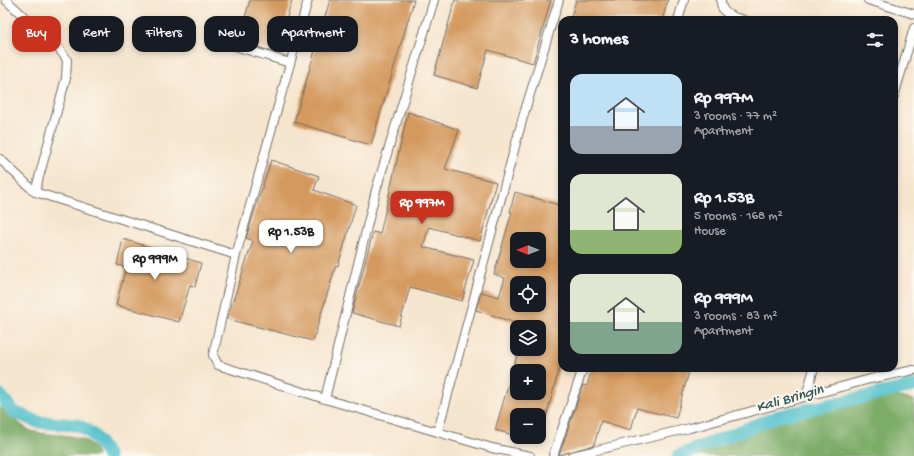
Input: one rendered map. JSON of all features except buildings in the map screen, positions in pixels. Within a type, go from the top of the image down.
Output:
[{"type":"lane","points":[[6,0],[60,50],[67,60],[66,78],[35,192]]},
{"type":"lane","points":[[308,0],[236,255],[214,355],[218,365],[325,399],[492,448],[530,456]]},
{"type":"lane","points":[[325,399],[376,190],[434,0]]},
{"type":"lane","points":[[438,431],[523,117],[560,0]]},
{"type":"lane","points":[[679,16],[684,0]]},
{"type":"lane","points":[[721,0],[723,10],[731,16]]},
{"type":"lane","points":[[868,0],[914,14]]},
{"type":"lane","points":[[898,82],[914,28]]},
{"type":"lane","points":[[254,52],[290,63]]},
{"type":"lane","points":[[0,159],[35,192],[236,255]]},
{"type":"lane","points":[[572,456],[690,428],[870,379],[914,370]]},
{"type":"lane","points":[[553,456],[582,372]]},
{"type":"lane","points":[[806,396],[813,372]]},
{"type":"green space","points":[[893,396],[914,400],[914,456],[693,456],[769,424],[842,403]]},
{"type":"green space","points":[[0,402],[25,428],[37,433],[68,436],[87,441],[93,447],[97,456],[0,456]]},
{"type":"waterway","name":"Kali Bringin","points":[[678,456],[779,416],[914,386]]},
{"type":"waterway","name":"Kali Bringin","points":[[0,395],[14,412],[38,422],[77,425],[83,427],[102,446],[108,456]]}]
